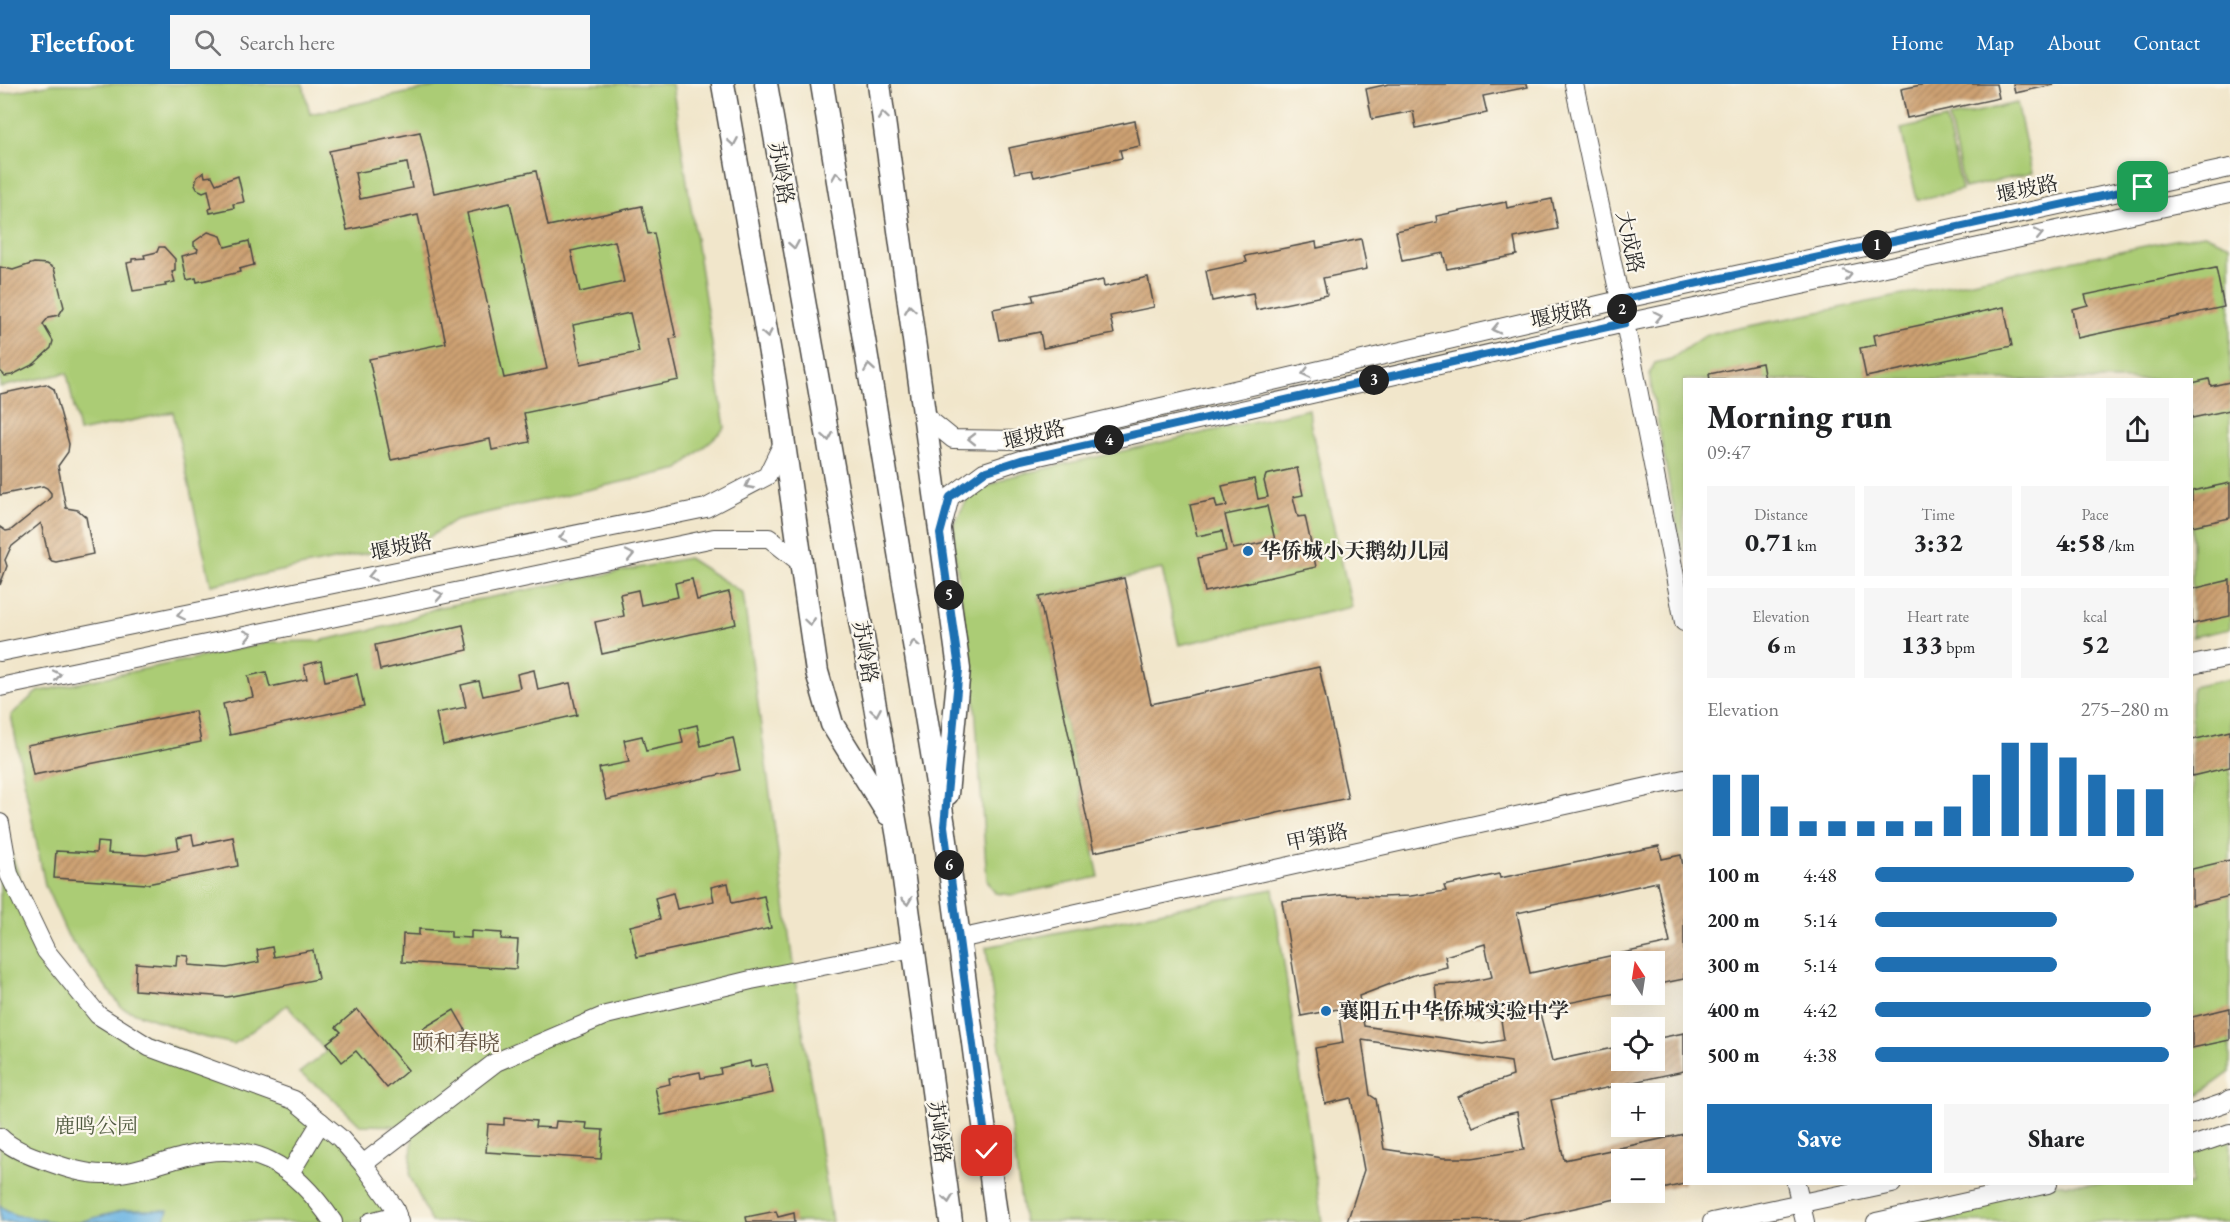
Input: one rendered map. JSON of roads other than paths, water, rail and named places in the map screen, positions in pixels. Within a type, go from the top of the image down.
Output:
[{"type":"main road","points":[[723,84],[784,441],[817,672],[832,724],[891,818],[898,843]]},
{"type":"main road","name":"苏岭路","points":[[766,84],[898,843],[951,1222]]},
{"type":"main road","points":[[822,84],[944,826],[997,1222]]},
{"type":"main road","points":[[879,84],[959,669],[944,826]]},
{"type":"street","name":"大成路","points":[[1574,84],[1625,323],[1683,617]]},
{"type":"street","name":"堰坡路","points":[[926,417],[953,439],[1020,440],[1620,300],[2230,168]]},
{"type":"street","name":"堰坡路","points":[[940,534],[950,497],[984,472],[1021,460],[1625,323],[2230,193]]},
{"type":"street","name":"堰坡路","points":[[0,652],[706,508],[767,476],[784,441]]},
{"type":"street","points":[[0,687],[714,538],[769,538],[802,564]]},
{"type":"street","points":[[2193,665],[2230,657]]},
{"type":"street","name":"甲第路","points":[[959,939],[1683,779]]},
{"type":"street","points":[[0,824],[9,874],[46,951],[98,1015],[150,1047],[294,1100],[340,1138],[363,1164],[394,1208],[398,1219],[370,1222]]},
{"type":"street","points":[[363,1164],[496,1062],[606,1015],[751,980],[913,948]]},
{"type":"street","points":[[2193,1114],[2230,1099]]},
{"type":"street","points":[[290,1173],[321,1122]]},
{"type":"street","points":[[2193,1146],[2230,1133]]},
{"type":"street","points":[[0,1137],[38,1159],[72,1170],[103,1174],[141,1169],[214,1150],[248,1153],[276,1164],[290,1173],[315,1195],[333,1222]]},
{"type":"street","points":[[1796,1185],[1805,1222]]},
{"type":"street","points":[[1712,1222],[1887,1185]]},
{"type":"street","points":[[1876,1222],[2043,1185]]},
{"type":"water","points":[[0,1206],[15,1215],[55,1222],[0,1222]]},
{"type":"water","points":[[124,1210],[168,1210],[165,1219],[171,1222],[79,1222]]},
{"type":"place","name":"华侨城小天鹅幼儿园","points":[[1248,551]]},
{"type":"place","name":"襄阳五中华侨城实验中学","points":[[1326,1011]]},
{"type":"district","name":"颐和春晓","points":[[456,1042]]},
{"type":"park label","name":"鹿鸣公园","points":[[96,1126]]}]
